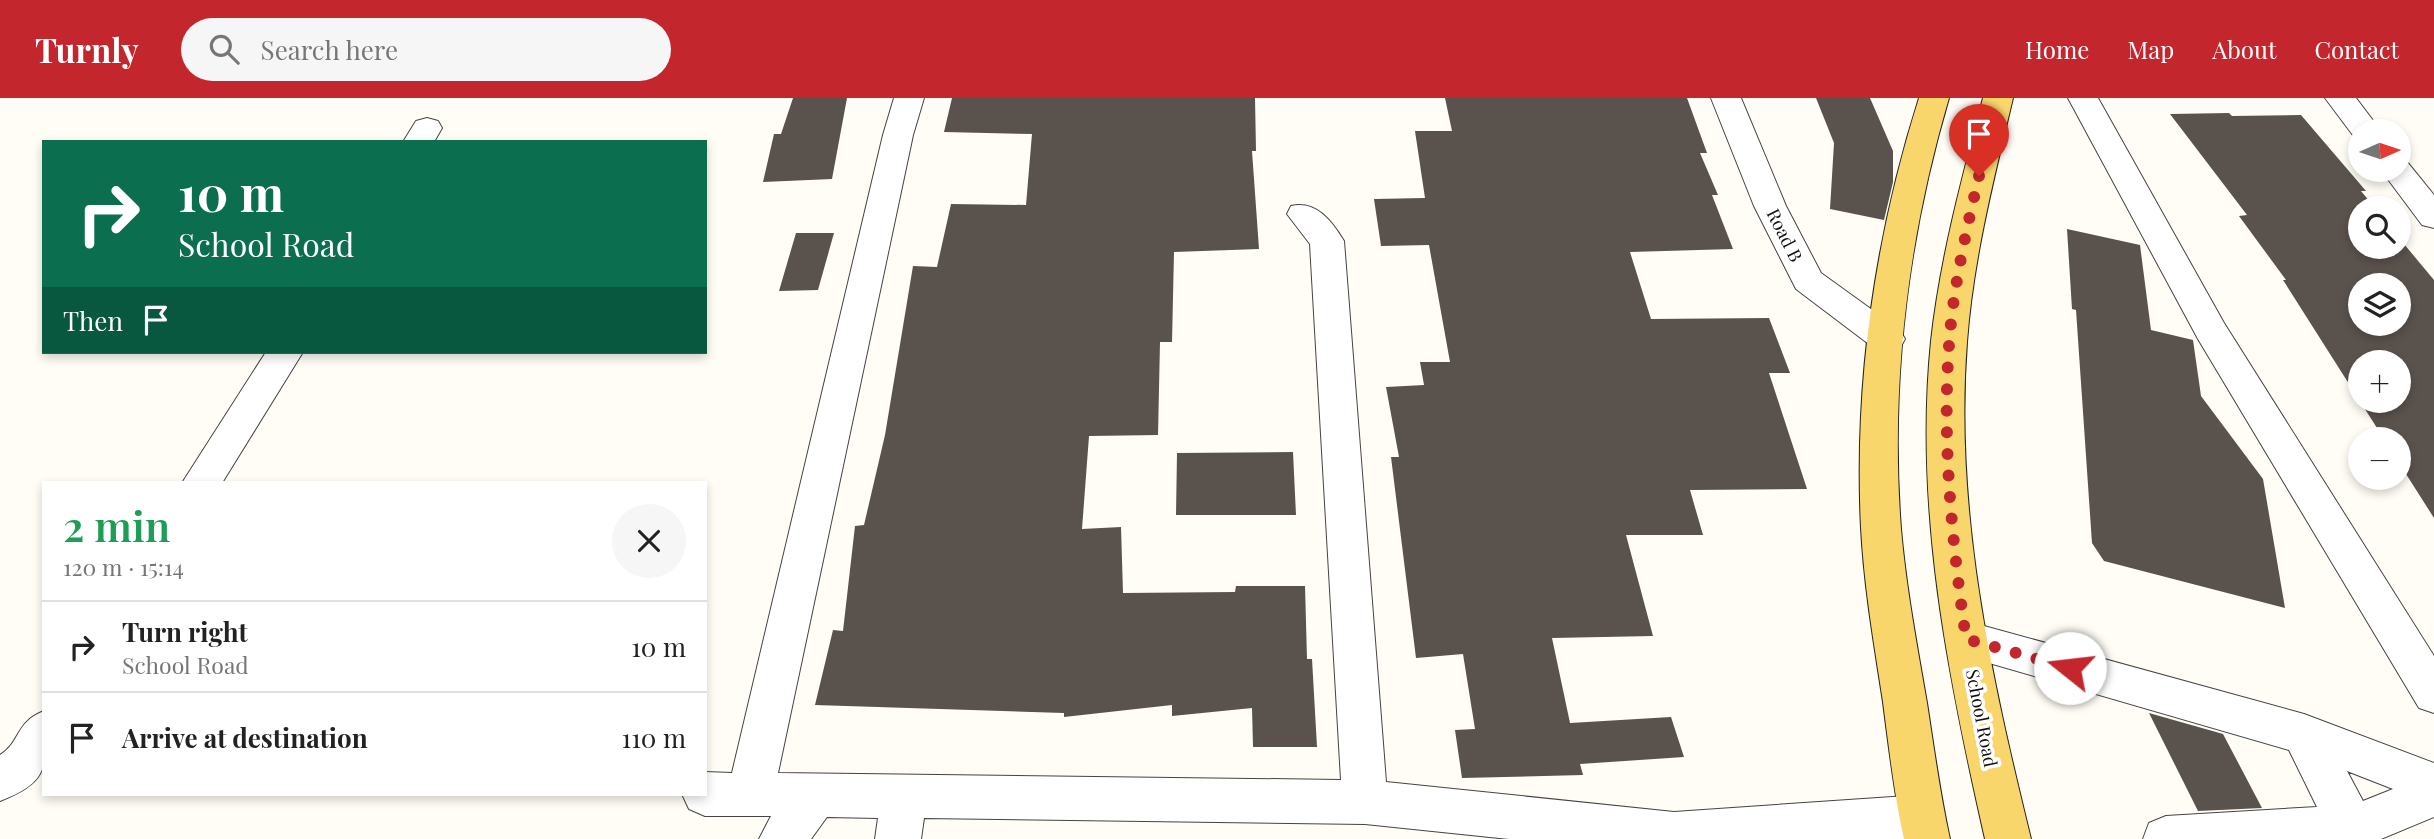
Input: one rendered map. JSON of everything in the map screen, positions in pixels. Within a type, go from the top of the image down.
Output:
[{"type":"main road","points":[[1924,828],[1880,508],[1882,397],[1890,289],[1903,208],[1934,98]]},
{"type":"main road","name":"School Road","points":[[1998,98],[1960,255],[1949,343],[1946,436],[1952,545],[1966,639],[2008,839]]},
{"type":"street","points":[[750,796],[895,149],[909,98]]},
{"type":"street","name":"Road B","points":[[1726,98],[1770,206],[1808,281],[1887,339]]},
{"type":"street","points":[[2083,98],[2210,330],[2434,694]]},
{"type":"street","points":[[2340,98],[2357,119]]},
{"type":"street","points":[[2406,182],[2434,217]]},
{"type":"street","points":[[1303,214],[1326,241],[1365,802]]},
{"type":"street","points":[[202,481],[284,354]]},
{"type":"street","points":[[1966,639],[2304,734],[2434,784]]},
{"type":"street","points":[[2304,734],[2355,833]]},
{"type":"street","points":[[707,794],[1365,802],[1674,837],[1924,828]]},
{"type":"street","points":[[898,839],[905,795]]},
{"type":"street","points":[[2166,839],[2355,833],[2434,795]]},
{"type":"street","points":[[782,839],[815,796]]},
{"type":"building","points":[[793,98],[847,98],[832,179],[763,182],[774,134],[781,134]]},
{"type":"building","points":[[952,98],[1255,98],[1256,151],[1252,151],[1259,249],[1174,252],[1172,342],[1160,342],[1158,435],[1089,436],[1082,529],[1121,527],[1123,593],[1235,592],[1236,586],[1305,586],[1307,659],[1312,659],[1317,747],[1253,747],[1252,708],[1172,716],[1172,705],[1064,717],[1064,713],[815,705],[833,630],[843,631],[855,526],[864,525],[885,435],[913,266],[937,267],[951,204],[1026,205],[1032,134],[944,132]]},
{"type":"building","points":[[1445,98],[1687,98],[1707,153],[1700,153],[1718,195],[1712,195],[1733,249],[1630,252],[1651,319],[1769,318],[1790,373],[1769,373],[1807,489],[1690,490],[1703,535],[1626,535],[1653,636],[1552,638],[1570,723],[1671,717],[1684,757],[1580,764],[1583,775],[1462,778],[1455,730],[1475,729],[1463,654],[1416,658],[1391,457],[1399,457],[1386,387],[1424,385],[1420,362],[1450,362],[1429,245],[1381,246],[1374,199],[1425,198],[1415,131],[1452,131]]},
{"type":"building","points":[[1816,98],[1870,98],[1893,151],[1893,182],[1884,220],[1830,209],[1834,143]]},
{"type":"building","points":[[2170,114],[2301,115],[2348,170],[2348,182],[2358,182],[2366,191],[2361,191],[2365,196],[2348,196],[2348,259],[2411,259],[2411,252],[2434,280],[2434,518],[2411,482],[2411,427],[2376,427],[2367,413],[2411,413],[2411,350],[2348,350],[2348,382],[2283,280],[2286,280],[2239,216],[2247,215]]},
{"type":"building","points":[[2067,229],[2140,245],[2151,330],[2193,340],[2201,396],[2263,479],[2285,608],[2104,561],[2092,543],[2076,310],[2072,309]]},
{"type":"building","points":[[796,233],[834,233],[818,290],[779,291]]},
{"type":"building","points":[[1293,452],[1296,515],[1176,515],[1177,453]]},
{"type":"building","points":[[2149,713],[2223,734],[2262,808],[2198,811]]},
{"type":"route","points":[[1979,176],[1960,255],[1949,343],[1946,436],[1952,545],[1966,639],[2070,668]]}]
